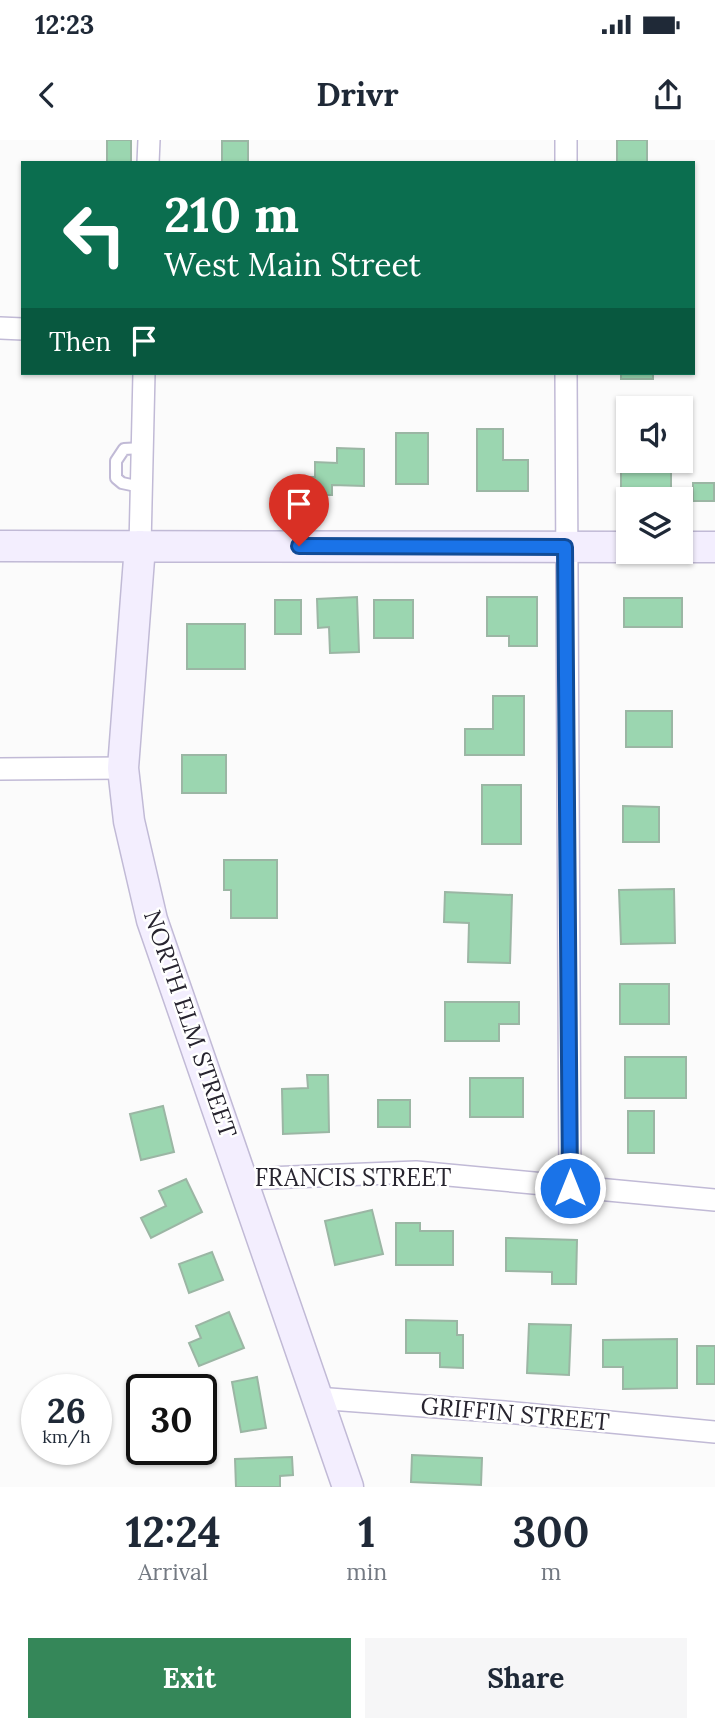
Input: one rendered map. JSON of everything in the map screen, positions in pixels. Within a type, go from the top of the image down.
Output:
[{"type":"street","points":[[148,161],[149,140]]},
{"type":"street","points":[[566,140],[566,161]]},
{"type":"street","points":[[0,328],[21,329]]},
{"type":"street","points":[[140,546],[144,375]]},
{"type":"street","points":[[566,375],[570,1188]]},
{"type":"street","points":[[0,546],[616,547]]},
{"type":"street","name":"NORTH ELM STREET","points":[[140,546],[123,768],[129,821],[152,920],[348,1487]]},
{"type":"street","points":[[693,547],[715,547]]},
{"type":"street","points":[[0,769],[123,768]]},
{"type":"street","name":"FRANCIS STREET","points":[[242,1179],[416,1172],[715,1200]]},
{"type":"street","name":"GRIFFIN STREET","points":[[316,1398],[715,1432]]},
{"type":"building","points":[[107,140],[131,140],[131,161],[107,161]]},
{"type":"building","points":[[617,140],[647,140],[647,161],[617,161]]},
{"type":"building","points":[[222,141],[248,141],[248,161],[222,161]]},
{"type":"building","points":[[621,375],[653,375],[653,379],[621,379]]},
{"type":"building","points":[[477,429],[503,429],[503,460],[528,460],[528,491],[477,491]]},
{"type":"building","points":[[396,433],[428,433],[428,484],[396,484]]},
{"type":"building","points":[[337,448],[364,449],[364,486],[332,485],[332,495],[298,495],[298,477],[315,477],[315,462],[337,463]]},
{"type":"building","points":[[621,473],[671,473],[671,487],[621,487]]},
{"type":"building","points":[[693,483],[714,483],[714,501],[693,501]]},
{"type":"building","points":[[357,597],[359,652],[330,653],[329,627],[318,628],[317,599]]},
{"type":"building","points":[[487,597],[537,597],[537,646],[509,646],[509,636],[487,636]]},
{"type":"building","points":[[624,598],[682,598],[682,627],[624,627]]},
{"type":"building","points":[[275,600],[301,600],[301,634],[275,634]]},
{"type":"building","points":[[374,600],[413,600],[413,638],[374,638]]},
{"type":"building","points":[[187,624],[245,624],[245,669],[187,669]]},
{"type":"building","points":[[493,696],[524,696],[524,755],[465,755],[465,729],[493,729]]},
{"type":"building","points":[[626,711],[672,711],[672,747],[626,747]]},
{"type":"building","points":[[182,755],[226,755],[226,793],[182,793]]},
{"type":"building","points":[[482,785],[521,785],[521,844],[482,844]]},
{"type":"building","points":[[623,806],[659,807],[659,842],[623,842]]},
{"type":"building","points":[[224,860],[277,860],[277,918],[231,918],[231,890],[224,890]]},
{"type":"building","points":[[674,889],[675,943],[621,944],[619,890]]},
{"type":"building","points":[[445,892],[512,895],[510,963],[468,962],[469,923],[444,922]]},
{"type":"building","points":[[620,984],[669,984],[669,1024],[620,1024]]},
{"type":"building","points":[[445,1002],[519,1002],[519,1024],[499,1024],[499,1041],[445,1041]]},
{"type":"building","points":[[625,1057],[686,1057],[686,1098],[625,1098]]},
{"type":"building","points":[[307,1075],[328,1075],[329,1132],[283,1134],[282,1089],[308,1088]]},
{"type":"building","points":[[470,1078],[523,1078],[523,1117],[470,1117]]},
{"type":"building","points":[[378,1100],[410,1100],[410,1127],[378,1127]]},
{"type":"building","points":[[163,1106],[174,1152],[141,1160],[130,1114]]},
{"type":"building","points":[[628,1111],[654,1111],[654,1153],[628,1153]]},
{"type":"building","points":[[186,1179],[202,1212],[151,1238],[141,1218],[166,1206],[159,1191]]},
{"type":"building","points":[[372,1210],[383,1254],[335,1265],[325,1221]]},
{"type":"building","points":[[396,1223],[420,1223],[420,1231],[453,1231],[453,1265],[396,1265]]},
{"type":"building","points":[[506,1238],[577,1240],[576,1284],[552,1284],[552,1272],[506,1271]]},
{"type":"building","points":[[212,1252],[223,1280],[189,1293],[179,1264]]},
{"type":"building","points":[[229,1312],[244,1348],[199,1366],[189,1343],[201,1338],[196,1326]]},
{"type":"building","points":[[406,1320],[457,1321],[457,1335],[463,1335],[463,1368],[440,1367],[440,1353],[406,1353]]},
{"type":"building","points":[[529,1324],[571,1325],[569,1375],[527,1373]]},
{"type":"building","points":[[677,1339],[677,1388],[623,1389],[623,1367],[603,1367],[603,1340]]},
{"type":"building","points":[[697,1346],[715,1346],[715,1384],[697,1384]]},
{"type":"building","points":[[257,1377],[266,1428],[241,1432],[232,1382]]},
{"type":"building","points":[[412,1455],[482,1458],[481,1485],[411,1482]]},
{"type":"building","points":[[292,1457],[293,1475],[280,1476],[280,1487],[236,1487],[235,1459]]},
{"type":"route","points":[[299,546],[565,547],[570,1188]]}]
